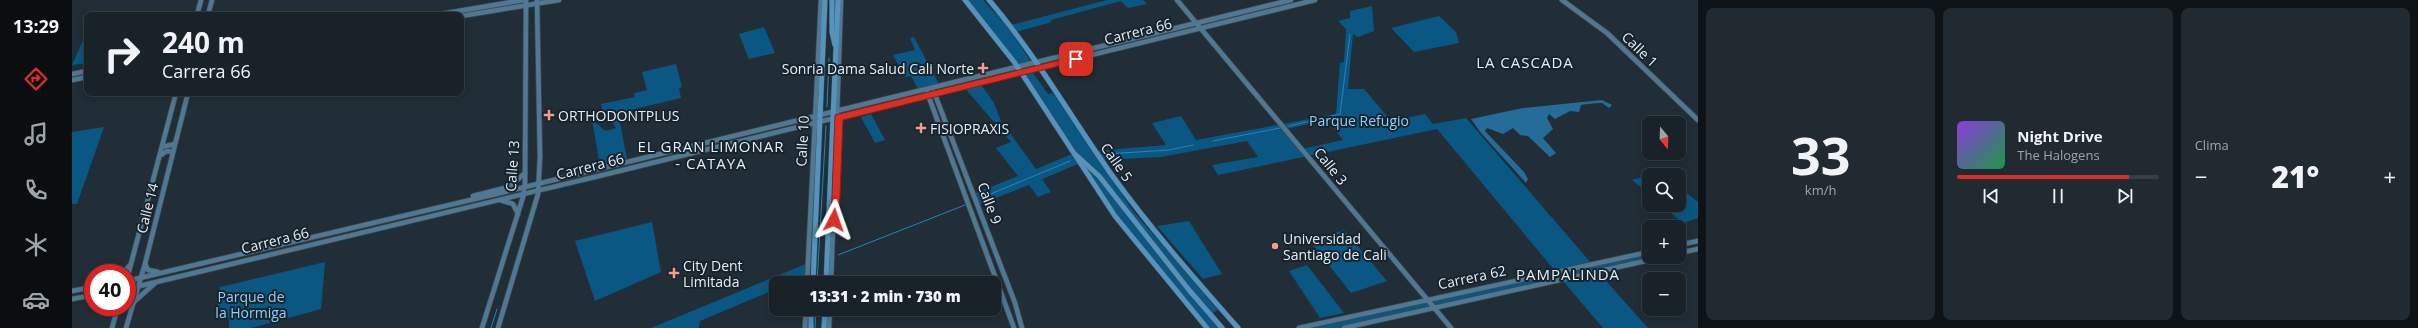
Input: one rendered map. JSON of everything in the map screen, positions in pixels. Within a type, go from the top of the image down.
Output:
[{"type":"main road","points":[[198,12],[204,0]]},
{"type":"main road","points":[[209,12],[212,0]]},
{"type":"main road","points":[[508,3],[516,0]]},
{"type":"main road","points":[[464,14],[525,0]]},
{"type":"main road","name":"Calle 13","points":[[482,328],[518,214],[524,187],[526,169],[525,0]]},
{"type":"main road","points":[[464,14],[511,8],[537,2],[559,0]]},
{"type":"main road","name":"Calle 10","points":[[813,276],[812,248],[818,122],[821,0]]},
{"type":"main road","name":"Calle 10","points":[[820,42],[824,35],[825,0]]},
{"type":"main road","points":[[827,276],[834,179],[837,52],[840,0]]},
{"type":"main road","points":[[836,111],[840,0]]},
{"type":"main road","points":[[965,0],[992,30],[1062,139],[1117,219],[1207,328]]},
{"type":"main road","name":"Calle 5","points":[[989,0],[1011,25],[1138,211],[1238,328]]},
{"type":"main road","name":"Calle 3","points":[[1177,0],[1451,328]]},
{"type":"main road","name":"Carrera 66","points":[[136,279],[524,187],[1291,0]]},
{"type":"main road","name":"Carrera 66","points":[[138,287],[276,252],[497,199],[538,191],[1315,0]]},
{"type":"main road","name":"Calle 1","points":[[1562,0],[1607,33],[1698,120]]},
{"type":"main road","points":[[538,13],[542,5],[552,1]]},
{"type":"main road","points":[[832,1],[832,32],[837,52]]},
{"type":"main road","name":"Calle 13","points":[[498,328],[538,191],[539,183],[537,2]]},
{"type":"main road","points":[[511,8],[521,10],[526,15]]},
{"type":"main road","points":[[820,42],[824,35]]},
{"type":"main road","points":[[72,74],[84,72]]},
{"type":"main road","points":[[72,80],[84,78]]},
{"type":"main road","name":"Calle 9","points":[[932,88],[982,215],[1022,328]]},
{"type":"main road","name":"Calle 9","points":[[926,89],[1014,328]]},
{"type":"main road","name":"Calle 14","points":[[131,264],[175,96]]},
{"type":"main road","name":"Calle 14","points":[[136,293],[187,96]]},
{"type":"main road","points":[[1062,139],[1083,163],[1098,176],[1175,273],[1222,328]]},
{"type":"main road","points":[[162,147],[175,144]]},
{"type":"main road","points":[[160,155],[167,151],[173,152]]},
{"type":"main road","points":[[456,203],[462,199],[508,188],[520,179],[526,169]]},
{"type":"main road","points":[[497,199],[511,203],[518,214]]},
{"type":"main road","points":[[978,227],[982,215]]},
{"type":"main road","points":[[387,219],[387,226]]},
{"type":"main road","points":[[981,235],[993,245]]},
{"type":"main road","points":[[1686,244],[1698,241]]},
{"type":"main road","points":[[276,252],[278,245]]},
{"type":"main road","name":"Calle 10","points":[[808,276],[812,248]]},
{"type":"main road","points":[[1686,252],[1698,249]]},
{"type":"main road","name":"Carrera 62","points":[[1300,328],[1427,299],[1642,253]]},
{"type":"main road","points":[[1634,255],[1640,262]]},
{"type":"main road","points":[[129,264],[132,260]]},
{"type":"main road","points":[[208,269],[206,266],[209,261]]},
{"type":"main road","points":[[829,261],[830,276]]},
{"type":"main road","name":"Carrera 62","points":[[1344,328],[1640,262]]},
{"type":"main road","points":[[144,264],[152,271],[166,272]]},
{"type":"main road","points":[[136,301],[146,290],[162,280]]},
{"type":"main road","points":[[72,291],[84,289]]},
{"type":"main road","points":[[72,299],[84,297]]},
{"type":"main road","points":[[112,328],[115,316]]},
{"type":"main road","name":"Calle 14","points":[[126,328],[129,316]]},
{"type":"main road","points":[[805,328],[806,316]]},
{"type":"main road","points":[[810,328],[811,316]]},
{"type":"green space","points":[[965,0],[983,0],[1007,26],[1032,63],[1016,67],[992,30]]},
{"type":"green space","points":[[1107,0],[1143,0],[1147,4],[1128,8],[1121,1],[1051,20],[1052,22],[1016,32],[1011,25]]},
{"type":"green space","name":"Parque Refugio","points":[[1372,6],[1374,31],[1358,37],[1353,34],[1348,89],[1364,89],[1391,121],[1425,114],[1433,124],[1466,118],[1592,264],[1642,253],[1642,262],[1598,272],[1648,328],[1603,328],[1562,280],[1344,328],[1299,328],[1555,271],[1437,129],[1218,175],[1212,165],[1258,157],[1247,141],[1161,157],[1101,160],[1095,151],[1166,145],[1152,123],[1181,116],[1196,140],[1336,114],[1340,63],[1344,62],[1346,29],[1338,21],[1350,18],[1350,11]],"holes":[[[1327,120],[1343,140],[1302,149],[1286,129]]]},
{"type":"green space","points":[[1439,16],[1456,32],[1459,43],[1414,52],[1391,28]]},
{"type":"green space","points":[[764,27],[775,53],[749,59],[739,34]]},
{"type":"green space","points":[[914,37],[940,86],[919,91],[911,76],[905,77],[893,55],[915,50],[910,38]]},
{"type":"green space","points":[[84,38],[84,63],[72,65]]},
{"type":"green space","points":[[676,64],[682,87],[679,88],[681,98],[618,113],[627,159],[600,166],[592,119],[605,131],[616,128],[612,122],[616,114],[604,116],[601,104],[635,97],[634,93],[647,90],[642,72]]},
{"type":"green space","points":[[1031,70],[1048,94],[1053,93],[1134,212],[1218,310],[1213,313],[1226,328],[1207,328],[1141,250],[1078,164],[1042,179],[1051,192],[1038,197],[1029,185],[978,205],[973,194],[1018,176],[996,148],[1011,142],[964,87],[980,83],[994,103],[1004,129],[1007,129],[1036,169],[1072,154],[1020,73]]},
{"type":"green space","points":[[871,114],[885,140],[875,143],[861,117]]},
{"type":"green space","points":[[104,127],[77,204],[72,204],[72,132]]},
{"type":"green space","points":[[1642,177],[1642,188],[1632,180]]},
{"type":"green space","points":[[1686,193],[1698,202],[1698,218],[1686,222],[1686,220],[1679,220],[1670,212],[1686,212]]},
{"type":"green space","points":[[1189,221],[1222,274],[1203,279],[1157,226]]},
{"type":"green space","points":[[652,222],[661,272],[595,301],[575,241]]},
{"type":"green space","points":[[1344,230],[1387,281],[1351,293],[1310,241]]},
{"type":"green space","name":"Parque de la Hormiga","points":[[325,262],[321,309],[251,328],[229,328],[229,318],[216,319],[220,287]]},
{"type":"green space","points":[[808,263],[807,276],[777,276]]},
{"type":"green space","points":[[1307,265],[1344,313],[1320,318],[1289,271]]},
{"type":"green space","points":[[769,279],[769,292],[700,321],[699,328],[651,328]]},
{"type":"shaded area","points":[[1602,100],[1612,105],[1609,108],[1602,103],[1581,105],[1579,112],[1570,111],[1555,119],[1549,114],[1547,118],[1553,129],[1543,138],[1556,153],[1550,157],[1528,136],[1520,135],[1513,128],[1503,134],[1487,128],[1485,131],[1524,172],[1528,179],[1526,183],[1481,133],[1471,119],[1523,108]]},
{"type":"waterway","points":[[1289,126],[1340,114],[1350,34]]},
{"type":"waterway","points":[[827,107],[829,58]]},
{"type":"waterway","points":[[817,276],[826,126]]},
{"type":"waterway","points":[[1213,141],[1280,128]]},
{"type":"waterway","points":[[1106,154],[1169,150],[1193,145]]},
{"type":"waterway","points":[[981,198],[1070,161]]},
{"type":"waterway","points":[[838,255],[965,205]]},
{"type":"waterway","points":[[491,328],[497,309]]},
{"type":"waterway","points":[[815,328],[816,316]]},
{"type":"place","name":"Sonria Dama Salud Cali Norte","points":[[983,68]]},
{"type":"place","name":"ORTHODONTPLUS","points":[[549,115]]},
{"type":"place","name":"FISIOPRAXIS","points":[[921,128]]},
{"type":"place","name":"Universidad Santiago de Cali","points":[[1275,246]]},
{"type":"place","name":"City Dent Limitada","points":[[674,273]]},
{"type":"district","name":"LA CASCADA","points":[[1525,62]]},
{"type":"district","name":"EL GRAN LIMONAR - CATAYA","points":[[711,154]]},
{"type":"district","name":"PAMPALINDA","points":[[1568,274]]},
{"type":"route","points":[[834,220],[838,117],[1076,59]]}]
